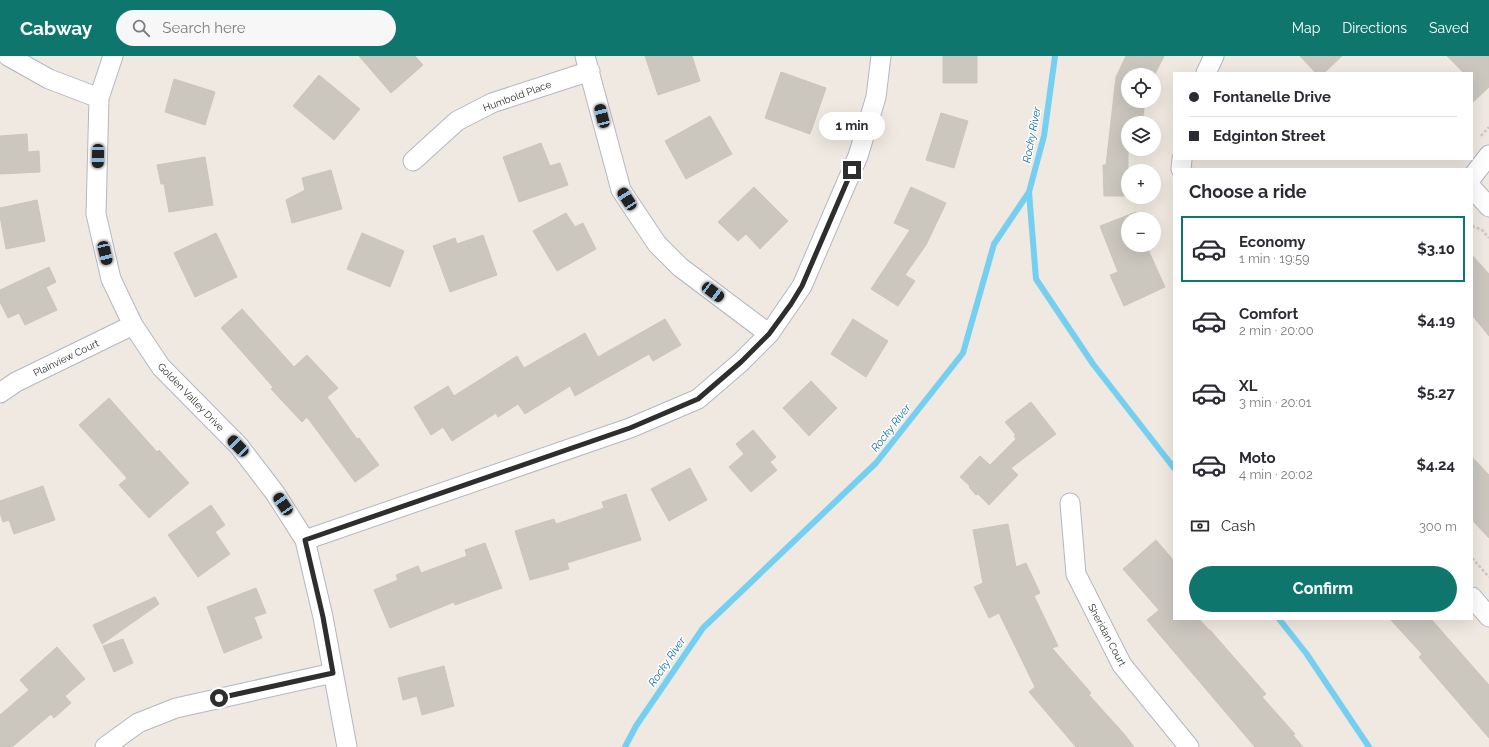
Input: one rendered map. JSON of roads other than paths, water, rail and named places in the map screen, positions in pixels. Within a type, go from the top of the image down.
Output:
[{"type":"street","points":[[8,56],[49,78],[99,98]]},
{"type":"street","name":"Golden Valley Drive","points":[[113,56],[99,98],[96,214],[111,279],[133,325],[161,367],[238,446],[275,493],[305,540],[323,617],[347,747]]},
{"type":"street","points":[[305,540],[630,428],[698,399],[741,362],[769,334],[802,286],[858,156],[876,97],[881,56]]},
{"type":"street","points":[[1206,72],[1214,56]]},
{"type":"street","points":[[588,64],[621,190],[657,244],[680,267],[769,334]]},
{"type":"street","name":"Humbold Place","points":[[413,161],[457,121],[492,103],[588,64]]},
{"type":"street","points":[[1473,176],[1489,155]]},
{"type":"street","points":[[1473,189],[1489,207]]},
{"type":"street","name":"Plainview Court","points":[[0,393],[16,382],[133,325]]},
{"type":"street","name":"Sheridan Court","points":[[1070,503],[1076,574],[1122,665],[1189,747]]},
{"type":"street","points":[[1473,598],[1489,617]]},
{"type":"street","points":[[105,747],[138,723],[176,708],[333,673]]},
{"type":"waterway","name":"Rocky River","points":[[625,747],[636,726],[703,628],[876,463],[963,353],[994,244],[1029,192],[1044,136],[1055,56]]},
{"type":"waterway","points":[[1029,192],[1036,279],[1093,364],[1173,467]]},
{"type":"waterway","points":[[1280,620],[1306,653],[1369,747]]}]
